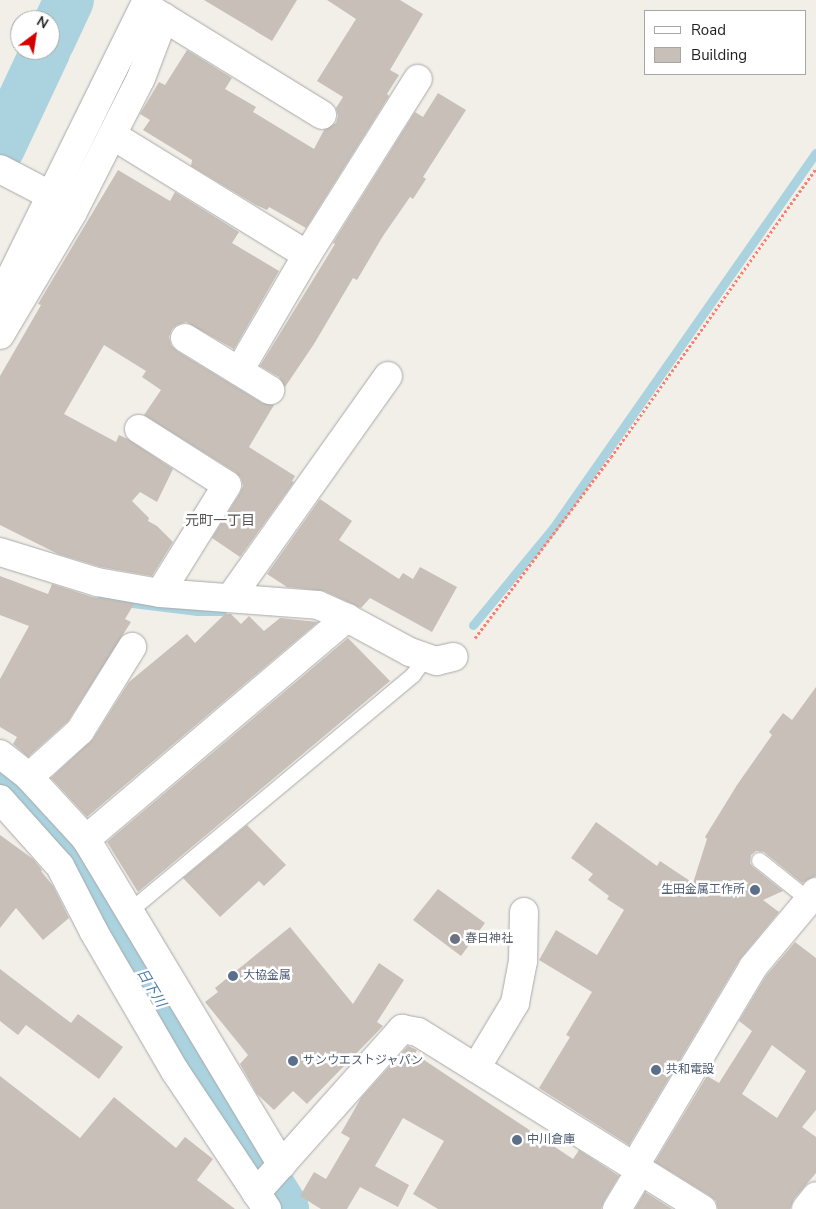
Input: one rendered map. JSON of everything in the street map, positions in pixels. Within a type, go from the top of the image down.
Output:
[{"type":"street","points":[[152,8],[322,116]]},
{"type":"street","points":[[0,335],[73,212],[140,78],[152,8]]},
{"type":"street","points":[[0,299],[50,195],[152,8]]},
{"type":"street","points":[[239,371],[307,255],[418,79]]},
{"type":"street","points":[[112,135],[307,255]]},
{"type":"street","points":[[0,169],[50,195]]},
{"type":"street","points":[[185,338],[270,390]]},
{"type":"street","points":[[231,597],[388,376]]},
{"type":"street","points":[[139,429],[227,485],[160,593]]},
{"type":"street","points":[[0,552],[97,582],[160,593],[231,597],[318,606],[347,618],[410,652],[436,661],[454,657]]},
{"type":"street","points":[[86,838],[347,618]]},
{"type":"street","points":[[29,777],[80,731],[132,647]]},
{"type":"street","points":[[0,754],[29,777],[86,838],[129,911],[268,1185]]},
{"type":"street","points":[[0,799],[60,866],[94,932],[175,1071],[268,1185]]},
{"type":"street","points":[[617,1209],[637,1169],[753,967],[812,896]]},
{"type":"street","points":[[476,1068],[515,1003],[523,961],[524,912]]},
{"type":"street","points":[[268,1185],[402,1029],[418,1032],[702,1209]]},
{"type":"street","points":[[806,1209],[816,1196]]},
{"type":"lane","points":[[129,911],[413,674],[426,657]]},
{"type":"lane","points":[[759,860],[812,896]]},
{"type":"path","points":[[454,657],[470,644],[612,458],[816,169]]},
{"type":"building","points":[[204,0],[297,0],[272,41]]},
{"type":"building","points":[[327,0],[400,0],[423,14],[390,70],[399,75],[387,94],[389,96],[306,228],[269,207],[267,210],[256,205],[191,166],[192,160],[143,130],[150,120],[140,114],[159,82],[165,85],[187,50],[232,78],[225,89],[256,107],[253,112],[314,149],[324,130],[336,123],[338,116],[336,108],[343,97],[317,81],[356,19]]},
{"type":"building","points":[[438,93],[466,110],[423,177],[426,179],[413,199],[410,197],[383,236],[357,280],[353,278],[314,344],[285,387],[279,377],[260,366],[335,244],[333,243],[415,112],[423,117]]},
{"type":"building","points":[[118,170],[170,201],[175,192],[239,232],[232,243],[279,271],[234,349],[186,322],[172,329],[169,337],[171,345],[177,351],[262,403],[274,405],[249,447],[295,476],[292,481],[294,482],[240,557],[212,538],[240,493],[243,486],[241,478],[235,472],[144,415],[161,390],[142,377],[146,371],[104,345],[64,414],[116,442],[119,435],[128,439],[173,469],[157,502],[140,492],[132,501],[149,518],[148,521],[157,526],[173,542],[152,576],[101,567],[58,554],[0,525],[0,376],[41,305],[38,304]]},
{"type":"building","points":[[320,499],[352,521],[339,540],[399,579],[403,573],[413,579],[420,567],[457,587],[432,632],[370,598],[361,608],[324,591],[287,587],[267,574]]},
{"type":"building","points":[[0,576],[48,594],[52,584],[92,597],[134,604],[125,619],[131,622],[68,721],[28,757],[13,744],[17,737],[0,727],[0,679],[29,626],[0,615]]},
{"type":"building","points":[[225,614],[231,614],[241,624],[249,616],[264,631],[280,618],[318,622],[87,817],[51,778],[93,739],[129,682],[187,634],[195,643]]},
{"type":"building","points":[[348,638],[390,681],[138,892],[107,842]]},
{"type":"building","points":[[816,687],[816,876],[802,883],[764,852],[756,851],[751,855],[750,863],[753,867],[783,891],[763,900],[779,912],[740,959],[629,1145],[539,1088],[570,1037],[566,1035],[592,992],[539,960],[556,930],[597,955],[624,910],[607,899],[609,896],[588,880],[593,874],[571,858],[596,822],[657,866],[660,861],[693,883],[707,839],[705,837],[737,785],[772,735],[769,732],[783,713],[792,720]]},
{"type":"building","points":[[247,825],[286,865],[264,886],[259,881],[220,917],[183,878]]},
{"type":"building","points":[[0,835],[33,859],[53,886],[69,918],[43,940],[16,908],[0,928]]},
{"type":"building","points":[[438,889],[485,923],[461,956],[413,920]]},
{"type":"building","points":[[290,927],[353,1004],[379,963],[404,980],[377,1022],[383,1026],[307,1104],[293,1091],[274,1110],[257,1094],[240,1064],[248,1055],[205,1002],[218,992],[215,988]]},
{"type":"building","points":[[795,942],[816,958],[816,1110],[802,1127],[816,1137],[816,1173],[794,1199],[790,1209],[718,1209],[716,1201],[710,1196],[655,1162],[707,1076],[719,1083],[752,1031],[739,1021],[766,976]],"holes":[[[772,1045],[806,1071],[777,1118],[742,1094]]]},
{"type":"building","points":[[0,969],[71,1023],[78,1014],[123,1047],[99,1079],[26,1025],[18,1035],[0,1021]]},
{"type":"building","points":[[408,1046],[417,1050],[415,1054],[573,1159],[579,1150],[619,1176],[601,1209],[438,1209],[413,1194],[444,1141],[403,1118],[375,1166],[409,1185],[398,1207],[360,1187],[347,1209],[321,1209],[300,1196],[314,1172],[326,1179],[350,1138],[341,1133],[361,1098]]},
{"type":"building","points":[[0,1076],[80,1138],[114,1097],[176,1148],[185,1137],[213,1159],[197,1180],[235,1209],[0,1209]]},
{"type":"building","points":[[645,1192],[672,1209],[635,1209]]},
{"type":"waterway","points":[[60,19],[69,0]]},
{"type":"waterway","points":[[0,148],[41,60]]},
{"type":"waterway","points":[[473,625],[553,528],[816,153]]},
{"type":"waterway","points":[[101,595],[124,602],[197,611],[222,611]]},
{"type":"waterway","name":"日下川","points":[[0,780],[15,792],[40,820],[79,870],[211,1092],[284,1209]]},
{"type":"place","name":"生田金属工作所","points":[[755,890]]},
{"type":"place","name":"春日神社","points":[[455,939]]},
{"type":"place","name":"大協金属","points":[[233,976]]},
{"type":"place","name":"サンウエストジャパン","points":[[293,1061]]},
{"type":"place","name":"共和電設","points":[[656,1070]]},
{"type":"place","name":"中川倉庫","points":[[517,1140]]},
{"type":"district","name":"元町一丁目","points":[[220,521]]}]
